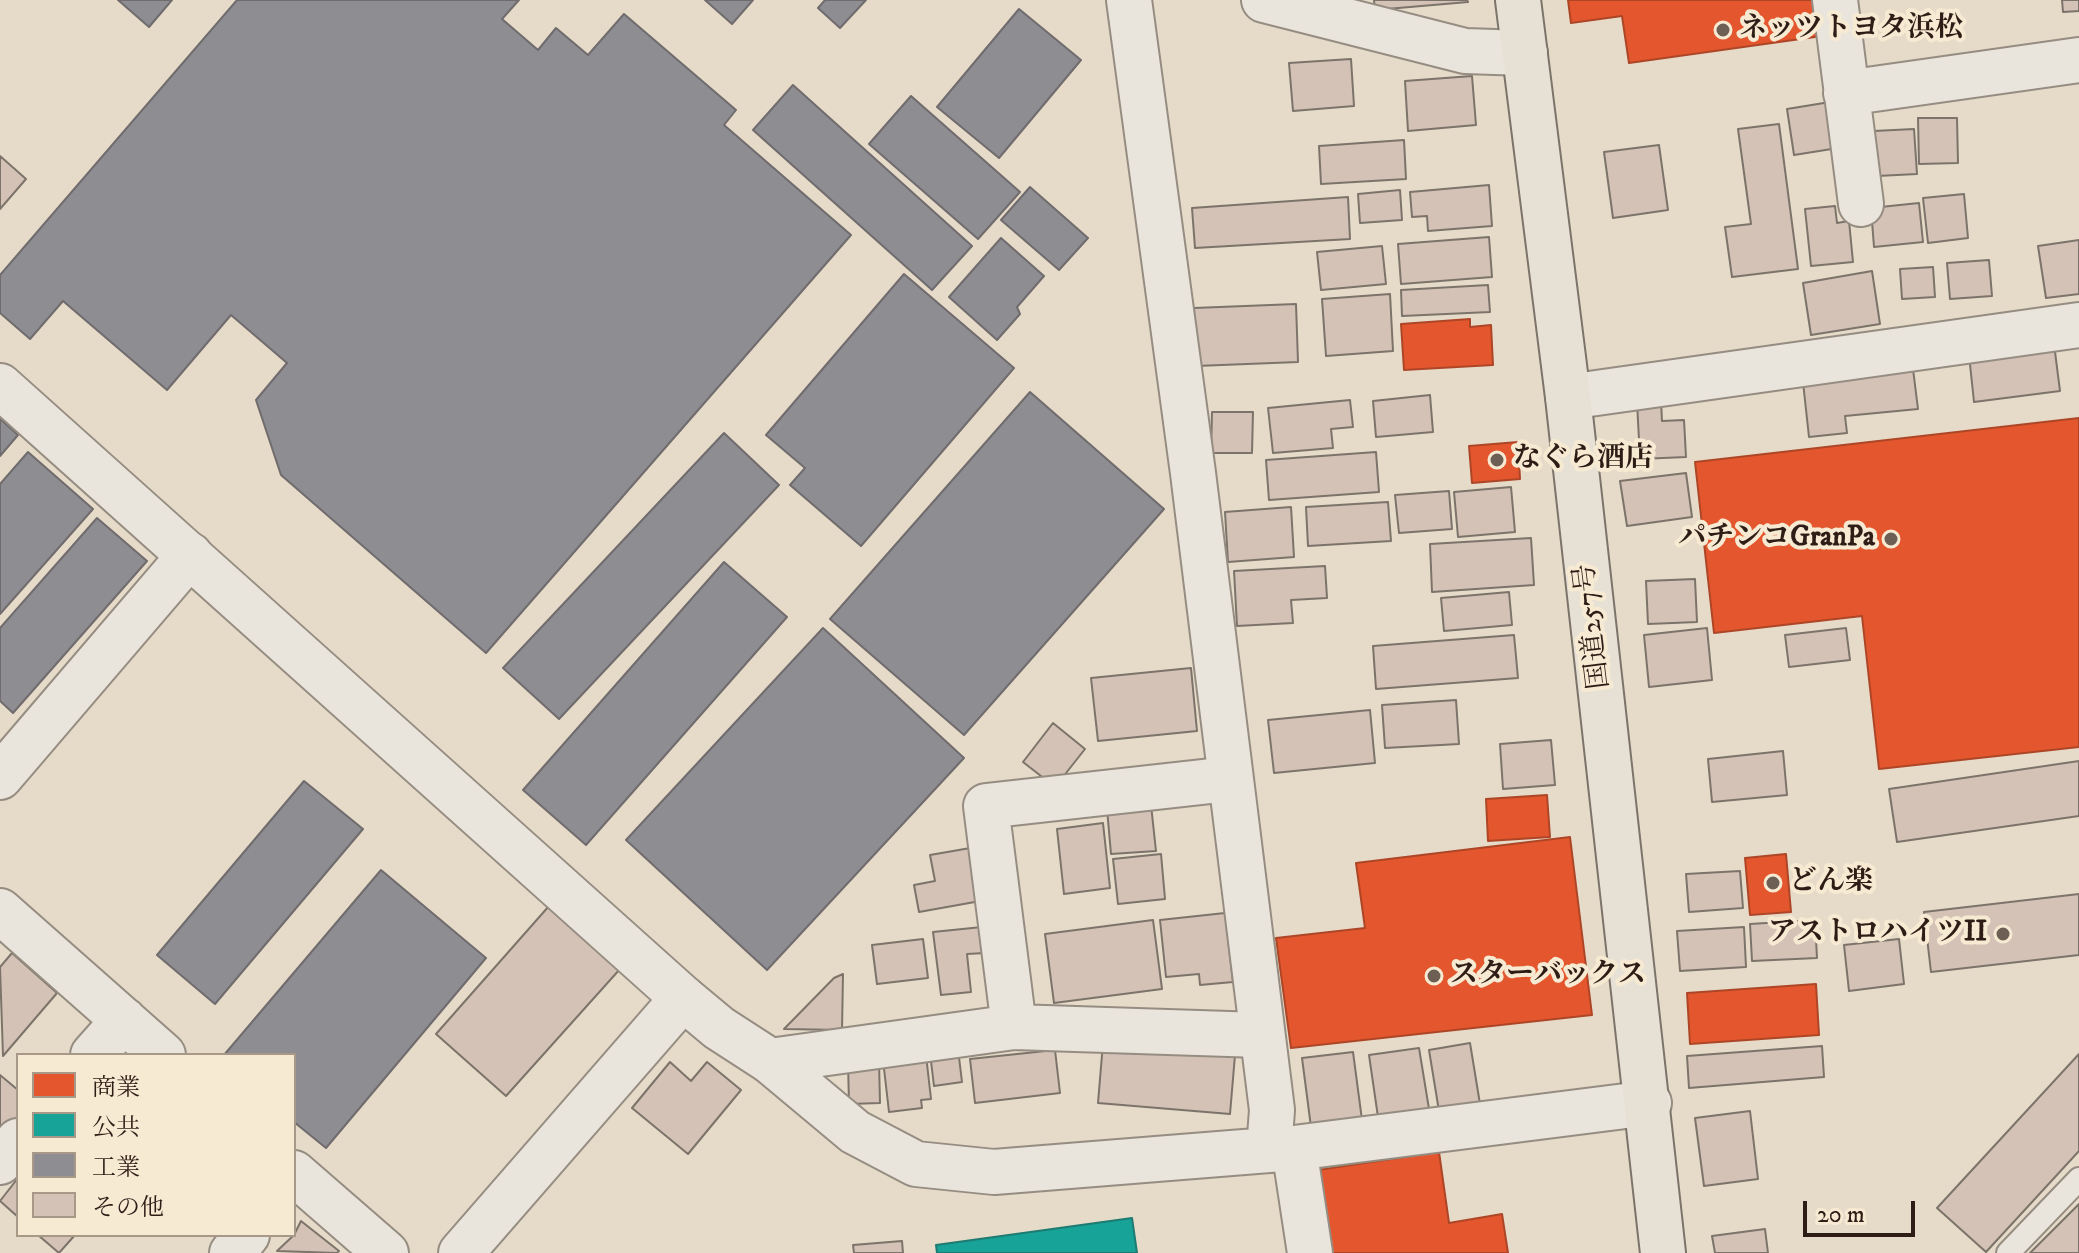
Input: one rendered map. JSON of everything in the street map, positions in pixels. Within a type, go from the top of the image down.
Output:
[{"type":"highway","name":"国道257号","points":[[1518,0],[1568,397],[1649,1103],[1663,1253]]},
{"type":"street","points":[[1129,0],[1193,473],[1260,1035],[1272,1110],[1310,1253]]},
{"type":"street","points":[[1264,0],[1465,51],[1525,53]]},
{"type":"street","points":[[1835,0],[1861,204]]},
{"type":"street","points":[[1846,93],[2079,60]]},
{"type":"street","points":[[1568,397],[2079,325]]},
{"type":"street","points":[[0,386],[683,998],[719,1028],[770,1061],[855,1132],[916,1164],[994,1172],[1281,1149],[1649,1103]]},
{"type":"street","points":[[0,777],[190,555]]},
{"type":"street","points":[[1014,1027],[986,806],[1229,779]]},
{"type":"street","points":[[0,911],[161,1053]]},
{"type":"street","points":[[461,1253],[683,998]]},
{"type":"street","points":[[95,1053],[124,1020]]},
{"type":"street","points":[[770,1061],[1014,1027],[1260,1035]]},
{"type":"street","points":[[0,1162],[16,1143]]},
{"type":"street","points":[[296,1178],[386,1253]]},
{"type":"street","points":[[232,1253],[245,1237]]},
{"type":"lane","points":[[2008,1253],[2079,1179]]},
{"type":"building: 商業","name":"ネッツトヨタ浜松","points":[[1568,0],[1817,0],[1822,36],[1629,63],[1622,16],[1571,23]]},
{"type":"building: 商業","points":[[1470,319],[1470,327],[1491,325],[1493,365],[1404,370],[1401,324]]},
{"type":"building: 商業","name":"パチンコGranPa","points":[[2079,418],[2079,747],[1879,769],[1862,616],[1714,633],[1695,462]]},
{"type":"building: 商業","points":[[1518,442],[1520,479],[1472,483],[1469,446]]},
{"type":"building: 商業","points":[[1547,795],[1550,837],[1488,841],[1486,799]]},
{"type":"building: 商業","name":"スターバックス","points":[[1570,837],[1592,1015],[1291,1048],[1276,938],[1365,928],[1356,863]]},
{"type":"building: 商業","points":[[1786,854],[1791,912],[1750,915],[1745,858]]},
{"type":"building: 商業","points":[[1816,984],[1819,1035],[1690,1044],[1687,993]]},
{"type":"building: 商業","points":[[1439,1152],[1449,1223],[1502,1214],[1508,1253],[1323,1253],[1311,1171]]},
{"type":"building: 公共","points":[[1132,1218],[1137,1253],[937,1253],[936,1245]]},
{"type":"building: 工業","points":[[118,0],[172,0],[149,27]]},
{"type":"building: 工業","points":[[237,0],[519,0],[502,19],[538,50],[556,28],[588,55],[624,14],[736,110],[724,125],[851,235],[486,653],[281,475],[256,400],[287,363],[231,315],[167,390],[63,301],[30,339],[0,313],[0,275]]},
{"type":"building: 工業","points":[[705,0],[753,0],[732,24]]},
{"type":"building: 工業","points":[[825,0],[866,0],[840,28],[818,8]]},
{"type":"building: 工業","points":[[1019,9],[1081,60],[999,158],[937,107]]},
{"type":"building: 工業","points":[[793,85],[972,246],[932,290],[753,130]]},
{"type":"building: 工業","points":[[911,96],[1020,192],[978,239],[869,144]]},
{"type":"building: 工業","points":[[1030,187],[1088,238],[1059,270],[1001,220]]},
{"type":"building: 工業","points":[[1001,238],[1044,276],[1017,307],[1020,314],[997,340],[949,297]]},
{"type":"building: 工業","points":[[904,274],[1014,368],[861,546],[790,485],[805,468],[766,435]]},
{"type":"building: 工業","points":[[1030,392],[1164,509],[964,735],[830,619]]},
{"type":"building: 工業","points":[[0,419],[18,435],[0,456]]},
{"type":"building: 工業","points":[[724,433],[779,485],[559,719],[503,668]]},
{"type":"building: 工業","points":[[28,452],[93,509],[0,614],[0,484]]},
{"type":"building: 工業","points":[[97,518],[147,561],[13,713],[0,701],[0,628]]},
{"type":"building: 工業","points":[[724,562],[787,617],[586,845],[523,790]]},
{"type":"building: 工業","points":[[823,628],[964,758],[767,970],[626,840]]},
{"type":"building: 工業","points":[[304,781],[363,829],[215,1004],[157,955]]},
{"type":"building: 工業","points":[[381,870],[486,958],[326,1148],[296,1124],[296,1053],[226,1053]]},
{"type":"building: その他","points":[[1374,0],[1467,0],[1468,2],[1375,10]]},
{"type":"building: その他","points":[[2062,0],[2079,0],[2079,11],[2063,12]]},
{"type":"building: その他","points":[[1351,59],[1354,106],[1293,111],[1289,63]]},
{"type":"building: その他","points":[[1472,76],[1476,125],[1408,131],[1405,81]]},
{"type":"building: その他","points":[[1830,102],[1838,148],[1794,155],[1787,109]]},
{"type":"building: その他","points":[[1918,118],[1957,118],[1958,163],[1919,164]]},
{"type":"building: その他","points":[[1779,124],[1798,269],[1732,277],[1725,227],[1751,224],[1738,129]]},
{"type":"building: その他","points":[[1914,129],[1917,174],[1877,176],[1874,131]]},
{"type":"building: その他","points":[[1404,140],[1406,179],[1321,184],[1319,146]]},
{"type":"building: その他","points":[[1659,145],[1668,210],[1613,218],[1604,152]]},
{"type":"building: その他","points":[[0,156],[26,179],[0,209]]},
{"type":"building: その他","points":[[1489,185],[1492,226],[1428,231],[1427,216],[1412,217],[1410,192]]},
{"type":"building: その他","points":[[1400,190],[1402,220],[1360,223],[1358,194]]},
{"type":"building: その他","points":[[1964,194],[1968,238],[1928,243],[1923,198]]},
{"type":"building: その他","points":[[1348,197],[1350,239],[1195,248],[1192,208]]},
{"type":"building: その他","points":[[1919,203],[1923,242],[1874,247],[1871,208]]},
{"type":"building: その他","points":[[1835,206],[1837,223],[1849,221],[1853,262],[1811,266],[1805,209]]},
{"type":"building: その他","points":[[1489,237],[1492,277],[1401,284],[1398,244]]},
{"type":"building: その他","points":[[2079,240],[2079,294],[2046,298],[2038,246]]},
{"type":"building: その他","points":[[1382,246],[1386,284],[1321,290],[1317,252]]},
{"type":"building: その他","points":[[1989,260],[1992,296],[1950,299],[1947,263]]},
{"type":"building: その他","points":[[1933,267],[1935,297],[1902,299],[1900,269]]},
{"type":"building: その他","points":[[1872,271],[1880,324],[1811,335],[1803,283]]},
{"type":"building: その他","points":[[1488,285],[1490,312],[1402,316],[1401,290]]},
{"type":"building: その他","points":[[1390,294],[1393,351],[1326,356],[1322,299]]},
{"type":"building: その他","points":[[1296,304],[1298,362],[1196,366],[1194,308]]},
{"type":"building: その他","points":[[2054,344],[2060,391],[1974,402],[1969,355]]},
{"type":"building: その他","points":[[1912,361],[1918,409],[1845,416],[1847,433],[1809,437],[1802,373]]},
{"type":"building: その他","points":[[1430,395],[1433,432],[1376,437],[1373,401]]},
{"type":"building: その他","points":[[1350,400],[1353,427],[1331,429],[1333,448],[1273,453],[1268,408]]},
{"type":"building: その他","points":[[1661,401],[1662,421],[1684,420],[1686,457],[1640,459],[1637,402]]},
{"type":"building: その他","points":[[1212,412],[1253,412],[1252,453],[1211,453]]},
{"type":"building: その他","points":[[1376,452],[1379,492],[1269,500],[1266,460]]},
{"type":"building: その他","points":[[1686,473],[1692,517],[1627,526],[1620,481]]},
{"type":"building: その他","points":[[1511,487],[1515,532],[1458,537],[1454,492]]},
{"type":"building: その他","points":[[1449,491],[1452,529],[1399,533],[1395,495]]},
{"type":"building: その他","points":[[1388,502],[1391,541],[1308,546],[1306,507]]},
{"type":"building: その他","points":[[1291,507],[1294,557],[1228,562],[1225,512]]},
{"type":"building: その他","points":[[1531,538],[1534,585],[1432,592],[1430,544]]},
{"type":"building: その他","points":[[1325,566],[1327,598],[1291,600],[1293,623],[1237,626],[1234,571]]},
{"type":"building: その他","points":[[1695,579],[1697,622],[1648,624],[1646,581]]},
{"type":"building: その他","points":[[1509,592],[1512,625],[1444,631],[1441,598]]},
{"type":"building: その他","points":[[1707,628],[1712,680],[1649,687],[1644,635]]},
{"type":"building: その他","points":[[1846,628],[1850,660],[1789,667],[1785,635]]},
{"type":"building: その他","points":[[1514,635],[1518,678],[1376,689],[1373,646]]},
{"type":"building: その他","points":[[1191,668],[1197,731],[1098,741],[1091,678]]},
{"type":"building: その他","points":[[1456,700],[1459,744],[1385,748],[1382,705]]},
{"type":"building: その他","points":[[1370,710],[1375,763],[1274,773],[1268,720]]},
{"type":"building: その他","points":[[1053,723],[1085,749],[1055,787],[1023,762]]},
{"type":"building: その他","points":[[1551,740],[1555,785],[1503,789],[1500,744]]},
{"type":"building: その他","points":[[1783,751],[1787,795],[1712,802],[1708,759]]},
{"type":"building: その他","points":[[2079,761],[2079,816],[1897,842],[1889,789]]},
{"type":"building: その他","points":[[1151,805],[1156,851],[1111,854],[1107,809]]},
{"type":"building: その他","points":[[1103,823],[1110,888],[1064,894],[1057,829]]},
{"type":"building: その他","points":[[976,847],[986,900],[919,912],[914,885],[935,881],[930,855]]},
{"type":"building: その他","points":[[1161,854],[1165,899],[1118,904],[1113,859]]},
{"type":"building: その他","points":[[1740,871],[1743,908],[1689,912],[1686,874]]},
{"type":"building: その他","name":"アストロハイツII","points":[[2079,894],[2079,955],[1931,972],[1924,912]]},
{"type":"building: その他","points":[[549,906],[620,969],[506,1096],[436,1034]]},
{"type":"building: その他","points":[[1225,913],[1233,982],[1200,985],[1199,974],[1166,977],[1160,920]]},
{"type":"building: その他","points":[[1153,920],[1162,989],[1054,1003],[1045,934]]},
{"type":"building: その他","points":[[1815,920],[1817,958],[1752,961],[1750,924]]},
{"type":"building: その他","points":[[982,927],[985,953],[967,954],[971,992],[941,995],[933,932]]},
{"type":"building: その他","points":[[1744,927],[1746,967],[1680,971],[1677,931]]},
{"type":"building: その他","points":[[923,939],[928,978],[877,984],[872,945]]},
{"type":"building: その他","points":[[1899,939],[1904,984],[1849,991],[1844,945]]},
{"type":"building: その他","points":[[12,953],[57,993],[3,1056],[0,967]]},
{"type":"building: その他","points":[[843,974],[842,1030],[784,1029],[834,978]]},
{"type":"building: その他","points":[[1103,1043],[1235,1055],[1230,1114],[1098,1103]]},
{"type":"building: その他","points":[[1470,1043],[1480,1104],[1439,1111],[1429,1050]]},
{"type":"building: その他","points":[[1822,1046],[1824,1077],[1689,1088],[1687,1056]]},
{"type":"building: その他","points":[[1419,1048],[1429,1109],[1378,1117],[1369,1055]]},
{"type":"building: その他","points":[[958,1049],[962,1082],[934,1086],[930,1053]]},
{"type":"building: その他","points":[[1055,1050],[1060,1093],[975,1103],[970,1059]]},
{"type":"building: その他","points":[[1353,1052],[1362,1120],[1311,1127],[1302,1058]]},
{"type":"building: その他","points":[[2079,1054],[2079,1151],[1986,1252],[1937,1208]]},
{"type":"building: その他","points":[[926,1055],[931,1099],[921,1100],[922,1108],[889,1112],[883,1060]]},
{"type":"building: その他","points":[[670,1062],[691,1081],[707,1062],[741,1090],[688,1154],[632,1108]]},
{"type":"building: その他","points":[[879,1062],[880,1103],[849,1104],[848,1063]]},
{"type":"building: その他","points":[[0,1075],[16,1088],[16,1118],[0,1137]]},
{"type":"building: その他","points":[[1750,1111],[1758,1179],[1704,1186],[1695,1118]]},
{"type":"building: その他","points":[[16,1181],[16,1215],[0,1201]]},
{"type":"building: その他","points":[[2079,1204],[2079,1253],[2030,1253]]},
{"type":"building: その他","points":[[301,1221],[339,1251],[277,1251],[292,1237],[296,1237]]},
{"type":"building: その他","points":[[1765,1229],[1768,1253],[1715,1253],[1712,1236]]},
{"type":"building: その他","points":[[40,1237],[73,1237],[59,1253]]},
{"type":"building: その他","points":[[902,1241],[903,1253],[854,1253],[853,1245]]},
{"type":"place","name":"ネッツトヨタ浜松","points":[[1723,30]]},
{"type":"place","name":"なぐら酒店","points":[[1497,460]]},
{"type":"place","name":"パチンコGranPa","points":[[1891,539]]},
{"type":"place","name":"どん楽","points":[[1773,883]]},
{"type":"place","name":"アストロハイツII","points":[[2003,934]]},
{"type":"place","name":"スターバックス","points":[[1434,976]]}]
